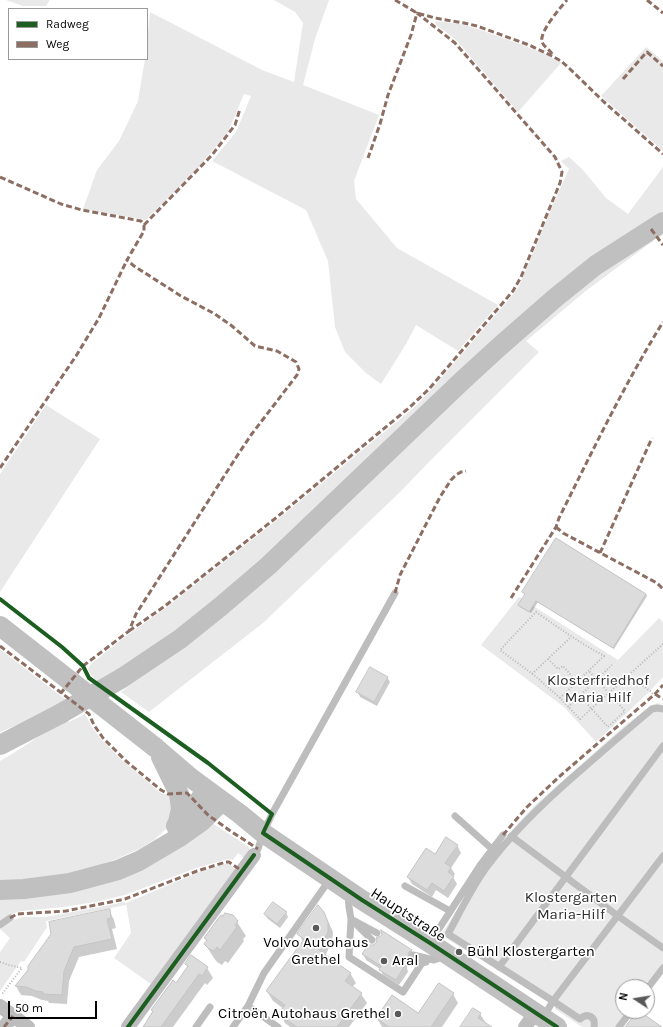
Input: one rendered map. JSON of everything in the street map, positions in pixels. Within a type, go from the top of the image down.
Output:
[{"type":"main road","points":[[0,745],[60,714],[122,678],[180,639],[244,586],[314,522],[463,380],[555,298],[596,265],[663,222]]},
{"type":"main road","name":"Hauptstraße","points":[[0,626],[263,832],[437,953],[540,1021]]},
{"type":"main road","points":[[156,748],[179,794],[181,809],[178,822]]},
{"type":"main road","points":[[160,849],[178,822],[197,803],[221,800]]},
{"type":"main road","points":[[0,890],[24,889],[70,883],[118,870],[139,861],[178,838],[202,821],[221,800]]},
{"type":"street","points":[[128,1027],[254,855]]},
{"type":"street","points":[[0,1006],[28,1027]]},
{"type":"street","points":[[4,1027],[13,1016]]},
{"type":"lane","points":[[254,855],[258,849],[263,832],[272,814],[395,593]]},
{"type":"lane","points":[[594,1027],[595,1023],[592,1017],[587,1016],[580,1019],[448,934],[471,892],[511,836],[562,787],[652,709],[663,709]]},
{"type":"lane","points":[[499,967],[663,746]]},
{"type":"lane","points":[[455,816],[492,849]]},
{"type":"lane","points":[[348,890],[351,919],[348,957],[403,992],[422,963],[437,953],[450,911],[481,864],[503,835]]},
{"type":"lane","points":[[511,836],[663,948]]},
{"type":"lane","points":[[540,1021],[553,1001],[663,856]]},
{"type":"lane","points":[[233,1027],[248,1006],[264,974],[330,878]]},
{"type":"lane","points":[[405,886],[450,911]]},
{"type":"lane","points":[[0,925],[10,918]]},
{"type":"lane","points":[[351,919],[377,933]]},
{"type":"lane","points":[[351,919],[372,940]]},
{"type":"lane","points":[[413,955],[437,953]]},
{"type":"lane","points":[[408,962],[422,963]]},
{"type":"lane","points":[[655,979],[663,968]]},
{"type":"lane","points":[[248,1006],[278,1027]]},
{"type":"lane","points":[[196,1027],[210,1008]]},
{"type":"path","points":[[560,698],[604,656],[585,646],[536,612],[500,650],[532,674],[560,698],[580,719],[608,692],[663,644]]},
{"type":"path","points":[[532,674],[571,636]]},
{"type":"path","points":[[548,659],[558,669],[563,666],[577,682]]},
{"type":"path","points":[[568,707],[612,665]]},
{"type":"path","points":[[580,696],[608,727],[625,711],[589,671]]},
{"type":"path","points":[[628,675],[654,695]]},
{"type":"path","points":[[0,962],[22,968],[0,996]]},
{"type":"green space","points":[[6,0],[50,0],[46,6],[23,6]]},
{"type":"green space","points":[[274,0],[329,0],[315,39],[303,85],[379,115],[354,181],[356,199],[397,248],[498,305],[458,351],[416,325],[381,384],[366,373],[345,352],[335,327],[328,261],[306,210],[212,161],[236,132],[251,96],[244,94],[228,132],[198,168],[146,220],[83,209],[97,170],[119,141],[138,101],[145,60],[148,60],[150,12],[262,70],[294,82],[303,23],[295,12]]},
{"type":"green space","points":[[435,21],[460,24],[475,28],[520,44],[547,55],[561,63],[518,112],[458,42],[436,25]]},
{"type":"green space","points":[[646,47],[663,61],[663,151],[601,96]]},
{"type":"green space","points":[[569,157],[583,170],[606,198],[628,214],[663,167],[663,214],[185,626],[98,682],[91,675],[88,669],[91,664],[126,636],[167,607],[278,519],[416,406],[430,391],[519,286],[569,169],[561,161]]},
{"type":"green space","points":[[649,239],[653,241],[587,290],[526,341],[539,352],[400,492],[263,623],[149,712],[121,692],[130,685],[128,683],[499,356],[613,263]]},
{"type":"green space","points":[[46,405],[100,439],[0,592],[0,474]]},
{"type":"green space","name":"Klosterfriedhof Maria Hilf","points":[[519,597],[618,660],[659,618],[663,622],[663,677],[596,742],[564,707],[481,645]]},
{"type":"green space","points":[[0,649],[66,700],[54,710],[0,732]]},
{"type":"green space","name":"Klostergarten Maria-Hilf","points":[[657,703],[663,705],[663,970],[655,981],[655,979],[615,979],[615,1019],[628,1019],[622,1027],[582,1027],[555,1009],[555,1006],[441,935],[488,861],[513,829],[532,808],[624,726],[652,705]]},
{"type":"green space","points":[[85,714],[101,739],[122,760],[161,793],[175,797],[171,822],[154,840],[139,849],[114,860],[81,871],[39,879],[0,881],[0,761],[68,719],[69,722]]},
{"type":"green space","points":[[212,823],[249,847],[250,850],[245,858],[238,853],[233,860],[228,859],[196,868],[125,895],[64,907],[22,911],[14,913],[0,922],[0,897],[59,891]]},
{"type":"green space","points":[[228,863],[237,871],[151,984],[114,958],[131,933],[126,903],[197,873]]},
{"type":"green space","points":[[125,902],[126,905],[46,921],[47,927],[24,962],[21,961],[0,991],[0,952],[10,938],[0,929],[13,920],[22,917],[46,917]]},
{"type":"building","points":[[556,538],[646,594],[613,648],[536,601],[529,612],[518,605],[525,594],[522,592]]},
{"type":"building","points":[[370,667],[388,677],[374,702],[356,692]]},
{"type":"building","points":[[446,837],[458,845],[445,863],[451,867],[448,872],[454,876],[444,891],[432,883],[427,890],[407,877],[426,848],[435,854]]},
{"type":"building","points":[[273,902],[287,912],[277,924],[264,914]]},
{"type":"building","points":[[318,905],[324,912],[328,922],[328,932],[318,949],[351,973],[345,981],[362,993],[337,1027],[297,1027],[278,1014],[285,1005],[266,991],[304,939],[297,934]]},
{"type":"building","points":[[110,909],[111,918],[107,919],[112,939],[74,947],[64,971],[62,995],[43,994],[43,992],[26,987],[15,986],[28,970],[28,966],[51,934],[49,922]]},
{"type":"building","points":[[225,913],[233,915],[238,921],[235,925],[237,927],[220,950],[217,947],[214,951],[204,944],[207,940],[204,938],[221,915],[223,916]]},
{"type":"building","points":[[381,930],[412,950],[408,953],[409,957],[405,960],[405,965],[396,980],[379,970],[381,966],[362,954],[368,945],[373,945],[376,943],[376,938],[382,935]]},
{"type":"building","points":[[191,955],[208,967],[202,976],[199,974],[161,1027],[143,1027],[153,1011],[151,1010],[173,980],[176,983],[188,966],[185,964]]},
{"type":"building","points":[[439,983],[454,993],[431,1027],[389,1027],[376,1018],[392,995],[418,1013]]},
{"type":"building","points":[[473,1008],[481,1013],[478,1018],[492,1027],[460,1027]]},
{"type":"building","points":[[631,1019],[650,1019],[662,1027],[625,1027]]},
{"type":"marked path","points":[[395,0],[417,13],[477,26],[529,45],[561,61],[604,102],[663,154]]},
{"type":"marked path","points":[[552,54],[543,44],[542,38],[547,26],[567,0]]},
{"type":"marked path","points":[[647,0],[663,13]]},
{"type":"marked path","points":[[129,631],[165,606],[277,517],[410,407],[429,389],[513,291],[521,277],[560,183],[562,172],[555,157],[455,43],[417,13],[411,35],[388,95],[368,158]]},
{"type":"marked path","points":[[623,79],[647,52],[663,66]]},
{"type":"marked path","points":[[144,225],[212,155],[235,125],[240,109]]},
{"type":"marked path","points":[[0,177],[61,204],[82,210],[141,221],[144,225],[144,231],[127,260],[181,296],[215,314],[232,326],[255,346],[277,351],[296,362],[299,369],[297,375],[251,435],[237,456],[136,614],[129,631],[83,666],[61,693]]},
{"type":"marked path","points":[[651,229],[663,245]]},
{"type":"marked path","points":[[0,468],[76,356],[99,318],[127,260]]},
{"type":"marked path","points":[[511,598],[556,527],[559,518],[609,419],[663,322]]},
{"type":"marked path","points":[[600,553],[652,438]]},
{"type":"marked path","points":[[395,593],[400,575],[440,497],[451,480],[456,475],[466,471]]},
{"type":"marked path","points":[[556,527],[563,533],[657,583],[663,589]]},
{"type":"marked path","points":[[0,646],[89,714],[94,725],[103,738],[126,761],[161,790],[168,794],[187,793],[208,815],[258,849]]},
{"type":"marked path","points":[[503,835],[527,807],[560,776],[655,694],[663,685]]},
{"type":"marked path","points":[[655,694],[663,699]]},
{"type":"marked path","points":[[10,918],[17,914],[66,911],[125,899],[197,871],[226,862],[229,862],[242,871]]},
{"type":"marked path","points":[[4,1027],[13,1016]]},
{"type":"cycle path","points":[[0,599],[62,647],[83,666],[89,678],[208,763],[272,814],[263,833],[362,900],[557,1027]]},
{"type":"cycle path","points":[[128,1027],[254,855]]},
{"type":"place","name":"Volvo Autohaus Grethel","points":[[316,928]]},
{"type":"place","name":"Bühl Klostergarten","points":[[459,952]]},
{"type":"place","name":"Aral","points":[[384,961]]},
{"type":"place","name":"Citroën Autohaus Grethel","points":[[398,1014]]}]
